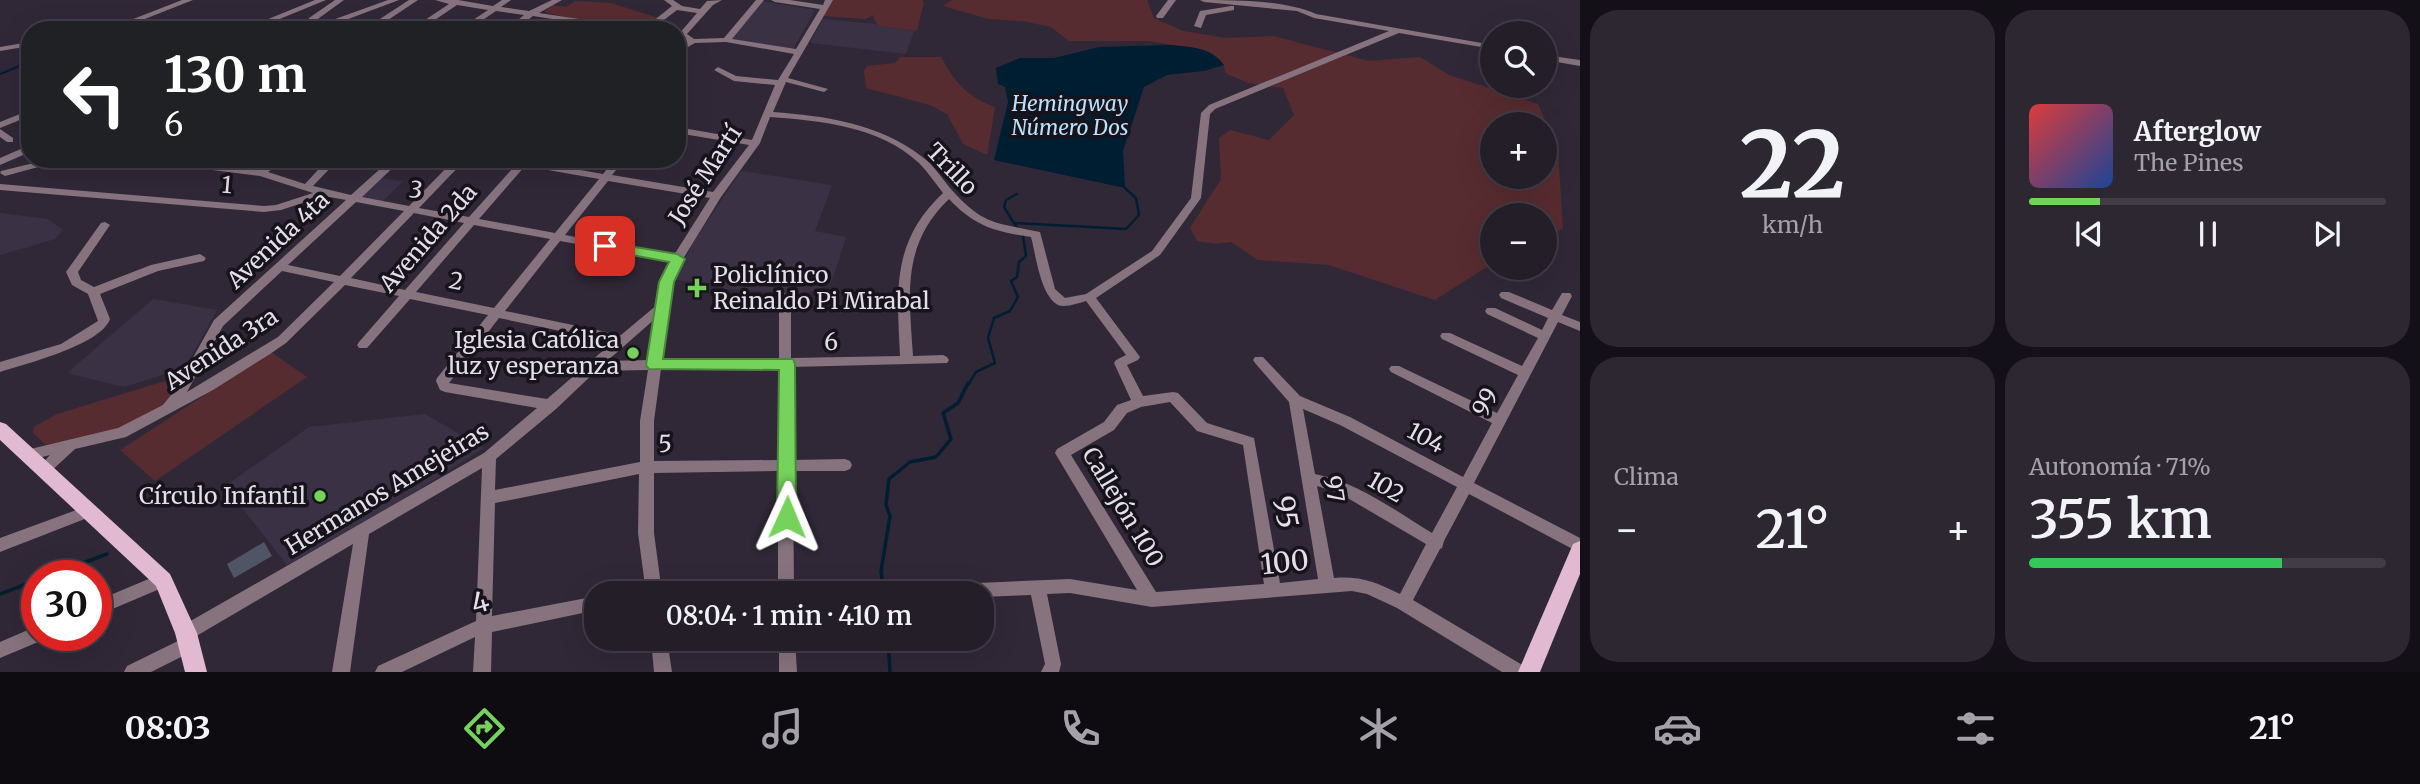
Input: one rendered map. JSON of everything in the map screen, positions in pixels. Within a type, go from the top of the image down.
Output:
[{"type":"main road","points":[[1,432],[163,580],[188,639],[196,672]]},
{"type":"main road","points":[[1529,672],[1580,548]]},
{"type":"street","points":[[133,21],[189,0]]},
{"type":"street","points":[[268,21],[322,0]]},
{"type":"street","points":[[312,21],[340,0]]},
{"type":"street","points":[[335,21],[395,0]]},
{"type":"street","points":[[381,21],[414,0]]},
{"type":"street","points":[[439,0],[574,21]]},
{"type":"street","points":[[475,21],[508,0]]},
{"type":"street","points":[[522,21],[558,0]]},
{"type":"street","points":[[668,0],[677,6],[702,12]]},
{"type":"street","points":[[686,30],[710,3],[718,0]]},
{"type":"street","points":[[726,40],[760,0]]},
{"type":"street","points":[[775,0],[826,3]]},
{"type":"street","points":[[1160,16],[1172,0]]},
{"type":"street","points":[[1203,0],[1274,7]]},
{"type":"street","points":[[428,21],[459,1]]},
{"type":"street","name":"José Martí","points":[[651,581],[646,533],[647,421],[667,282],[677,259],[716,196],[755,143],[782,81],[826,3]]},
{"type":"street","points":[[1198,26],[1203,13],[1219,8],[1300,5],[1314,16],[1480,45]]},
{"type":"street","points":[[658,21],[677,6]]},
{"type":"street","points":[[1139,402],[1120,363],[1134,357],[1088,297],[1156,253],[1196,198],[1206,113],[1212,107],[1397,30]]},
{"type":"street","points":[[686,37],[693,41]]},
{"type":"street","points":[[686,45],[693,41],[726,40],[798,52]]},
{"type":"street","points":[[0,49],[21,46]]},
{"type":"street","points":[[1557,59],[1580,63]]},
{"type":"street","points":[[718,70],[734,78],[782,81],[824,89]]},
{"type":"street","name":"Trillo","points":[[769,114],[855,124],[877,132],[922,160],[963,209],[988,226],[1036,234],[1050,290],[1062,302],[1088,297]]},
{"type":"street","points":[[0,125],[21,117]]},
{"type":"street","points":[[0,132],[10,139]]},
{"type":"street","points":[[686,132],[755,143]]},
{"type":"street","points":[[0,162],[21,152]]},
{"type":"street","points":[[2,173],[24,168]]},
{"type":"street","name":"3","points":[[238,168],[323,193],[677,259]]},
{"type":"street","points":[[261,173],[267,168]]},
{"type":"street","points":[[277,208],[323,168]]},
{"type":"street","name":"Avenida 4ta","points":[[167,409],[180,393],[218,323],[387,168]]},
{"type":"street","name":"Avenida 3ra","points":[[27,455],[121,433],[208,387],[282,340],[344,281],[452,168]]},
{"type":"street","name":"Avenida 2da","points":[[363,345],[518,168]]},
{"type":"street","points":[[559,168],[716,196]]},
{"type":"street","points":[[551,405],[445,387],[442,381],[612,168]]},
{"type":"street","name":"1","points":[[0,187],[264,209],[277,208],[323,193]]},
{"type":"street","points":[[907,361],[903,276],[913,242],[932,207],[949,193]]},
{"type":"street","points":[[0,367],[65,347],[96,330],[104,319],[93,292],[75,282],[72,272],[105,225]]},
{"type":"street","points":[[93,292],[155,268],[201,258]]},
{"type":"street","name":"2","points":[[281,267],[499,311],[622,340]]},
{"type":"street","points":[[1505,295],[1580,327]]},
{"type":"street","name":"99","points":[[1403,603],[1468,486],[1566,296]]},
{"type":"street","points":[[785,297],[786,581]]},
{"type":"street","name":"Hermanos Amejeiras","points":[[188,639],[489,457],[662,307]]},
{"type":"street","points":[[1491,311],[1545,337]]},
{"type":"street","points":[[1446,337],[1526,373]]},
{"type":"street","name":"6","points":[[593,366],[943,360]]},
{"type":"street","name":"104","points":[[1259,360],[1295,400],[1345,421],[1580,548]]},
{"type":"street","points":[[1395,369],[1501,421]]},
{"type":"street","name":"95","points":[[1139,402],[1173,397],[1202,427],[1249,442],[1273,590]]},
{"type":"street","name":"97","points":[[1295,400],[1327,584]]},
{"type":"street","name":"Callejón 100","points":[[1139,402],[1122,409],[1109,426],[1062,453],[1152,600]]},
{"type":"street","points":[[43,470],[72,444]]},
{"type":"street","points":[[482,672],[489,457]]},
{"type":"street","name":"5","points":[[488,498],[646,467],[845,465]]},
{"type":"street","name":"102","points":[[1310,479],[1331,482],[1437,543]]},
{"type":"street","points":[[0,545],[90,511]]},
{"type":"street","points":[[341,672],[362,533]]},
{"type":"street","points":[[112,602],[163,580]]},
{"type":"street","name":"100","points":[[1037,586],[1070,586],[1152,600],[1327,584],[1369,587],[1403,603],[1518,672]]},
{"type":"street","points":[[994,588],[1037,586],[1054,664],[1050,672]]},
{"type":"street","name":"4","points":[[384,672],[482,626],[584,606]]},
{"type":"street","points":[[133,672],[188,639]]},
{"type":"street","points":[[0,650],[21,641]]},
{"type":"street","points":[[660,651],[663,672]]},
{"type":"street","points":[[788,651],[789,672]]},
{"type":"shaded area","points":[[830,0],[924,2],[917,31],[877,26],[873,15],[865,19],[822,16]]},
{"type":"shaded area","points":[[952,0],[1147,0],[1154,18],[1183,31],[1226,38],[1273,36],[1369,61],[1420,57],[1449,75],[1480,85],[1480,98],[1520,98],[1538,104],[1541,112],[1480,112],[1480,189],[1557,189],[1557,148],[1563,229],[1557,232],[1557,203],[1480,203],[1480,271],[1435,300],[1329,265],[1258,260],[1231,242],[1216,244],[1197,241],[1190,228],[1221,179],[1219,138],[1230,130],[1269,140],[1294,115],[1283,88],[1248,83],[1225,73],[1224,65],[1199,49],[1148,41],[1069,41],[1051,27],[1022,21],[988,19],[943,6]]},
{"type":"shaded area","points":[[575,1],[611,3],[665,20],[581,21],[544,12],[553,5],[566,7]]},
{"type":"shaded area","points":[[760,1],[815,10],[793,49],[729,40]]},
{"type":"shaded area","points":[[823,19],[914,31],[906,54],[810,43]]},
{"type":"shaded area","points":[[900,57],[941,57],[963,88],[995,107],[987,155],[963,144],[947,114],[930,105],[866,88],[864,71],[867,66],[895,63]]},
{"type":"shaded area","points":[[741,171],[832,185],[815,231],[846,237],[832,281],[820,289],[801,294],[724,289],[722,284],[675,280],[694,241]]},
{"type":"shaded area","points":[[380,178],[403,181],[382,202],[358,198]]},
{"type":"shaded area","points":[[0,213],[48,219],[63,230],[55,239],[0,255]]},
{"type":"shaded area","points":[[153,299],[217,310],[185,368],[124,387],[67,373]]},
{"type":"shaded area","points":[[271,352],[307,377],[155,481],[120,450]]},
{"type":"shaded area","points":[[188,374],[172,402],[121,432],[46,445],[33,433],[34,427],[57,414]]},
{"type":"shaded area","name":"Círculo Infantil","points":[[425,414],[484,448],[391,507],[287,565],[225,486],[309,427]]},
{"type":"water","name":"Hemingway Número Dos","points":[[1170,45],[1207,51],[1224,65],[1204,71],[1167,75],[1144,87],[1123,151],[1125,188],[994,160],[1008,102],[1005,87],[998,84],[996,68],[1020,58],[1054,58],[1099,47]]},
{"type":"building","points":[[264,542],[272,556],[234,578],[227,564]]},
{"type":"waterway","points":[[0,74],[21,65]]},
{"type":"waterway","points":[[1014,223],[1126,229],[1139,215],[1136,198],[1125,188]]},
{"type":"waterway","points":[[1017,194],[1006,200],[1004,207],[1017,228]]},
{"type":"waterway","points":[[968,385],[976,372],[995,363],[988,338],[994,318],[1010,311],[1018,297],[1011,281],[1017,277],[1019,262],[1026,256],[1023,236]]},
{"type":"waterway","points":[[882,581],[881,571],[890,516],[886,505],[889,479],[910,462],[936,457],[951,439],[943,413],[958,403],[968,383]]},
{"type":"waterway","points":[[91,560],[107,554]]},
{"type":"waterway","points":[[0,594],[21,586]]},
{"type":"waterway","points":[[889,651],[890,672]]},
{"type":"place","name":"Policlínico Reinaldo Pi Mirabal","points":[[697,288]]},
{"type":"place","name":"Iglesia Católica luz y esperanza","points":[[633,353]]},
{"type":"place","name":"Círculo Infantil","points":[[320,496]]},
{"type":"route","points":[[605,246],[677,259],[667,282],[654,365],[787,364],[787,517]]}]
